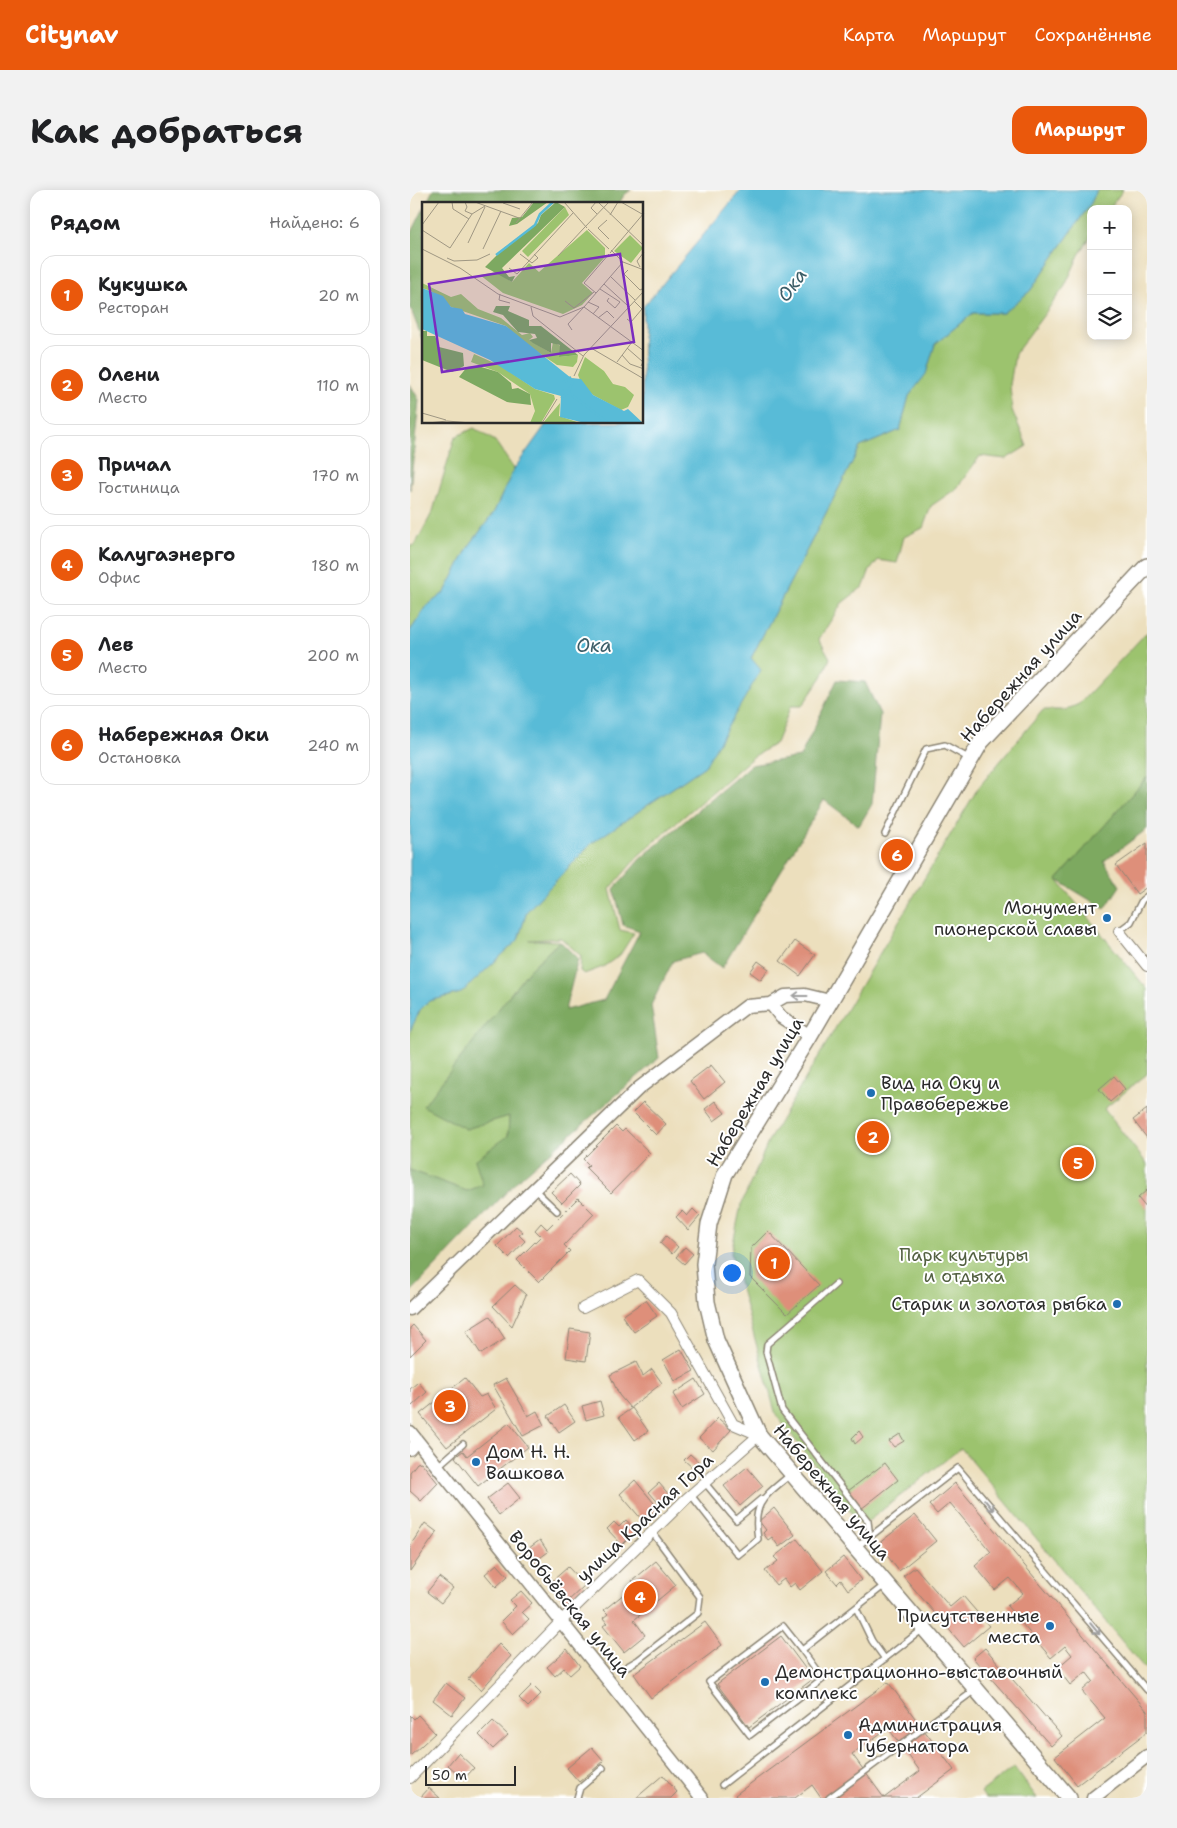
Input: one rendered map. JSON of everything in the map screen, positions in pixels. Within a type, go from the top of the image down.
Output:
[{"type":"main road","name":"Набережная улица","points":[[1069,1798],[759,1435],[716,1340],[707,1302],[704,1264],[708,1224],[725,1174],[810,1036],[981,742],[1147,566]]},
{"type":"street","points":[[1119,931],[1147,966]]},
{"type":"street","name":"Набережная улица","points":[[410,1308],[535,1190],[639,1088],[747,1006],[771,1004],[785,996],[805,995],[830,1001]]},
{"type":"street","points":[[771,1004],[781,1017],[810,1036]]},
{"type":"street","points":[[583,1308],[638,1280],[671,1313],[733,1424],[759,1435]]},
{"type":"street","name":"улица Красная Гора","points":[[410,1777],[652,1532],[759,1435]]},
{"type":"street","name":"Воробьёвская улица","points":[[412,1441],[437,1466],[702,1798]]},
{"type":"street","points":[[1093,1798],[1147,1756]]},
{"type":"lane","points":[[885,834],[926,749],[945,745],[971,759]]},
{"type":"lane","points":[[1119,931],[1131,922],[1142,900],[1147,896]]},
{"type":"lane","points":[[535,1190],[557,1211]]},
{"type":"lane","points":[[836,1284],[767,1344],[766,1352],[782,1410],[868,1521],[870,1537]]},
{"type":"lane","points":[[437,1466],[463,1444]]},
{"type":"lane","points":[[855,1548],[958,1468],[1147,1690]]},
{"type":"lane","points":[[705,1483],[736,1520],[791,1474]]},
{"type":"lane","points":[[691,1495],[738,1555],[758,1539],[755,1520],[762,1498]]},
{"type":"lane","points":[[626,1667],[638,1660],[698,1613],[700,1597],[652,1532]]},
{"type":"lane","points":[[802,1650],[886,1584]]},
{"type":"lane","points":[[856,1608],[872,1640],[885,1659]]},
{"type":"lane","points":[[783,1626],[802,1650],[823,1679],[750,1735],[709,1682],[783,1626]]},
{"type":"lane","points":[[722,1785],[923,1629]]},
{"type":"lane","points":[[829,1798],[976,1690]]},
{"type":"lane","points":[[577,1798],[580,1788],[603,1768]]},
{"type":"green space","points":[[433,190],[631,190],[624,195],[620,202],[427,202]]},
{"type":"green space","points":[[1097,190],[1123,190],[1112,205],[1090,205]]},
{"type":"green space","points":[[1087,209],[1087,242],[1065,286],[1015,354],[1010,385],[1012,410],[1027,446],[1006,459],[980,456],[957,488],[931,506],[923,528],[904,537],[897,563],[878,560],[869,572],[864,586],[842,603],[819,639],[830,658],[822,677],[802,706],[791,706],[776,743],[753,757],[639,855],[610,889],[620,930],[634,933],[620,955],[603,967],[584,974],[580,971],[581,956],[561,938],[529,940],[560,941],[530,969],[424,1106],[466,1129],[509,1116],[508,1137],[476,1160],[483,1185],[467,1191],[410,1170],[410,1031],[420,1010],[429,1001],[461,993],[518,940],[527,911],[592,843],[705,766],[751,658],[860,447],[900,430],[909,396],[926,373],[935,344],[973,313],[1003,313],[1030,291]]},
{"type":"green space","points":[[422,212],[422,339],[410,307],[410,236]]},
{"type":"green space","points":[[410,384],[419,400],[410,490]]},
{"type":"green space","points":[[474,428],[495,441],[514,469],[493,514],[469,546],[445,592],[427,606],[410,631],[410,546],[415,545],[433,511],[455,437]]},
{"type":"green space","name":"Парк культуры и отдыха","points":[[1147,632],[1147,777],[1057,880],[1147,989],[1147,1074],[1104,1109],[1147,1164],[1147,1667],[1145,1669],[961,1448],[862,1526],[776,1415],[731,1253],[741,1205],[769,1140],[978,788],[1043,710],[1065,710],[1079,704]]},
{"type":"green space","points":[[837,680],[865,682],[880,714],[872,804],[859,826],[824,800],[722,968],[702,953],[673,961],[651,1005],[659,1058],[518,1180],[410,1293],[410,1170],[467,1191],[483,1185],[475,1160],[508,1136],[509,1116],[466,1129],[423,1106],[530,969],[560,941],[578,959],[565,1010],[604,1000],[640,931],[623,925],[614,889],[640,859],[751,765],[800,757]]},
{"type":"green space","points":[[1147,777],[1147,829],[1104,861],[1120,886],[1105,909],[1057,880]]},
{"type":"green space","points":[[1014,1767],[1037,1798],[985,1798],[981,1792]]},
{"type":"water","name":"Ока","points":[[741,190],[1097,190],[1091,203],[1087,205],[1087,209],[1030,291],[1003,313],[973,313],[935,344],[926,374],[909,396],[900,430],[860,447],[751,658],[761,670],[705,766],[592,843],[527,911],[518,940],[461,993],[429,1001],[420,1010],[410,1031],[410,631],[427,606],[445,592],[469,546],[493,514],[514,469],[546,424],[644,424],[644,306]]},
{"type":"building","points":[[1147,843],[1147,887],[1137,894],[1116,865]]},
{"type":"building","points":[[795,941],[815,955],[800,976],[780,961]]},
{"type":"building","points":[[758,961],[769,969],[761,980],[750,972]]},
{"type":"building","points":[[711,1065],[725,1082],[704,1099],[690,1081]]},
{"type":"building","points":[[1114,1076],[1125,1089],[1110,1102],[1099,1089]]},
{"type":"building","points":[[715,1101],[725,1113],[714,1121],[705,1109]]},
{"type":"building","points":[[643,1102],[666,1124],[656,1135],[633,1112]]},
{"type":"building","points":[[1147,1109],[1147,1138],[1133,1120]]},
{"type":"building","points":[[616,1126],[622,1132],[625,1129],[650,1153],[611,1193],[586,1168],[589,1165],[583,1159]]},
{"type":"building","points":[[570,1174],[580,1185],[562,1203],[551,1192]]},
{"type":"building","points":[[1147,1190],[1147,1209],[1138,1198]]},
{"type":"building","points":[[578,1198],[594,1214],[564,1245],[570,1251],[539,1282],[517,1260],[541,1236],[535,1230],[541,1223],[547,1229]]},
{"type":"building","points":[[693,1209],[700,1216],[688,1230],[676,1217],[682,1211],[687,1216]]},
{"type":"building","points":[[516,1226],[523,1232],[519,1235],[525,1241],[509,1258],[497,1246]]},
{"type":"building","points":[[768,1231],[819,1285],[787,1314],[750,1277],[751,1248]]},
{"type":"building","points":[[666,1236],[678,1247],[672,1254],[660,1243]]},
{"type":"building","points":[[685,1247],[693,1254],[684,1264],[676,1257]]},
{"type":"building","points":[[515,1285],[526,1295],[512,1326],[493,1306]]},
{"type":"building","points":[[646,1300],[657,1316],[634,1332],[622,1316]]},
{"type":"building","points":[[490,1316],[505,1339],[481,1354],[466,1331]]},
{"type":"building","points":[[413,1325],[426,1340],[410,1356],[410,1328]]},
{"type":"building","points":[[570,1329],[590,1332],[586,1361],[566,1358]]},
{"type":"building","points":[[681,1349],[694,1371],[675,1381],[663,1360]]},
{"type":"building","points":[[636,1362],[643,1376],[652,1369],[662,1383],[630,1408],[619,1395],[610,1375]]},
{"type":"building","points":[[465,1378],[480,1397],[487,1394],[496,1409],[447,1447],[420,1414]]},
{"type":"building","points":[[506,1378],[528,1416],[537,1411],[544,1425],[523,1436],[493,1385]]},
{"type":"building","points":[[696,1379],[705,1394],[682,1409],[673,1394]]},
{"type":"building","points":[[418,1382],[427,1392],[412,1406],[410,1404],[410,1389]]},
{"type":"building","points":[[600,1401],[604,1415],[586,1420],[582,1406]]},
{"type":"building","points":[[564,1405],[575,1421],[559,1432],[548,1416]]},
{"type":"building","points":[[632,1408],[648,1431],[635,1440],[619,1417]]},
{"type":"building","points":[[718,1418],[731,1430],[713,1450],[699,1438]]},
{"type":"building","points":[[509,1423],[528,1447],[478,1486],[455,1457],[463,1451],[467,1456]]},
{"type":"building","points":[[859,1431],[863,1437],[855,1444],[852,1438]]},
{"type":"building","points":[[900,1434],[904,1441],[894,1447],[889,1441]]},
{"type":"building","points":[[690,1454],[699,1462],[693,1468],[684,1460]]},
{"type":"building","points":[[421,1462],[438,1483],[421,1501],[410,1491],[410,1472],[417,1463]]},
{"type":"building","points":[[885,1463],[898,1480],[861,1509],[848,1491]]},
{"type":"building","points":[[747,1467],[763,1486],[740,1506],[724,1486]]},
{"type":"building","points":[[635,1480],[658,1508],[643,1521],[620,1494]]},
{"type":"building","points":[[508,1483],[520,1498],[499,1515],[487,1499]]},
{"type":"building","points":[[659,1483],[671,1497],[661,1506],[649,1492]]},
{"type":"building","name":"Присутственные места","points":[[955,1483],[1147,1711],[1147,1732],[1077,1785],[1055,1757],[1105,1718],[1082,1691],[1093,1681],[1086,1672],[1070,1685],[1057,1668],[1072,1655],[1065,1646],[1051,1658],[1007,1606],[1023,1593],[1010,1578],[995,1590],[975,1566],[991,1552],[950,1503],[937,1514],[929,1505]]},
{"type":"building","points":[[774,1508],[795,1535],[779,1547],[772,1537],[768,1540],[763,1533],[766,1530],[759,1521]]},
{"type":"building","points":[[915,1515],[936,1541],[899,1571],[878,1544]]},
{"type":"building","points":[[626,1520],[636,1531],[622,1545],[607,1529],[614,1522],[619,1527]]},
{"type":"building","points":[[425,1523],[437,1532],[410,1571],[410,1546]]},
{"type":"building","points":[[797,1539],[823,1571],[800,1590],[795,1583],[790,1587],[784,1579],[776,1585],[765,1571],[778,1561],[774,1557]]},
{"type":"building","points":[[540,1540],[548,1552],[533,1563],[525,1551]]},
{"type":"building","points":[[843,1557],[861,1580],[848,1590],[841,1580],[837,1584],[826,1571]]},
{"type":"building","points":[[656,1561],[676,1585],[634,1620],[645,1635],[624,1652],[603,1626],[607,1623],[603,1618],[608,1614],[604,1610],[635,1585],[632,1581]]},
{"type":"building","points":[[497,1564],[508,1576],[496,1587],[485,1574]]},
{"type":"building","points":[[568,1567],[585,1585],[566,1603],[551,1582]]},
{"type":"building","points":[[915,1567],[950,1607],[963,1596],[989,1626],[964,1647],[903,1576]]},
{"type":"building","points":[[439,1577],[453,1588],[441,1603],[427,1592]]},
{"type":"building","points":[[521,1591],[532,1603],[522,1612],[529,1619],[513,1634],[501,1621],[516,1606],[510,1600]]},
{"type":"building","points":[[705,1622],[722,1645],[651,1698],[634,1674]]},
{"type":"building","name":"Демонстрационно-выставочный комплекс","points":[[781,1636],[813,1679],[749,1727],[717,1684]]},
{"type":"building","points":[[499,1644],[511,1656],[481,1690],[468,1679]]},
{"type":"building","points":[[985,1648],[1062,1736],[1051,1746],[973,1658]]},
{"type":"building","points":[[567,1649],[580,1666],[570,1675],[564,1668],[555,1676],[547,1667]]},
{"type":"building","name":"Администрация Губернатора","points":[[888,1682],[954,1770],[916,1798],[884,1798],[821,1798],[812,1785],[795,1798],[737,1798],[735,1795]],"holes":[[[888,1728],[920,1771],[884,1798],[852,1754]]]},
{"type":"building","points":[[446,1683],[465,1698],[452,1715],[433,1700]]},
{"type":"building","points":[[532,1685],[541,1694],[528,1707],[519,1698]]},
{"type":"building","points":[[410,1715],[414,1719],[418,1715],[435,1733],[410,1756]]},
{"type":"building","points":[[493,1721],[508,1735],[493,1749],[479,1735]]},
{"type":"building","points":[[592,1747],[604,1761],[579,1782],[567,1768]]},
{"type":"building","points":[[458,1753],[474,1768],[464,1779],[448,1765]]},
{"type":"building","points":[[663,1775],[677,1792],[671,1798],[636,1798]]},
{"type":"building","points":[[429,1788],[440,1798],[420,1798]]},
{"type":"place","name":"Набережная Оки","points":[[897,855]]},
{"type":"place","name":"Монумент пионерской славы","points":[[1107,918]]},
{"type":"place","name":"Вид на Оку и Правобережье","points":[[871,1093]]},
{"type":"place","name":"Олени","points":[[873,1137]]},
{"type":"place","name":"Лев","points":[[1078,1163]]},
{"type":"place","name":"Кукушка","points":[[774,1263]]},
{"type":"place","name":"Старик и золотая рыбка","points":[[1117,1304]]},
{"type":"place","name":"Причал","points":[[450,1406]]},
{"type":"place","name":"Дом Н. Н. Вашкова","points":[[476,1462]]},
{"type":"place","name":"Калугаэнерго","points":[[640,1597]]},
{"type":"place","name":"Присутственные места","points":[[1050,1626]]},
{"type":"place","name":"Демонстрационно-выставочный комплекс","points":[[765,1682]]},
{"type":"place","name":"Администрация Губернатора","points":[[848,1735]]}]
